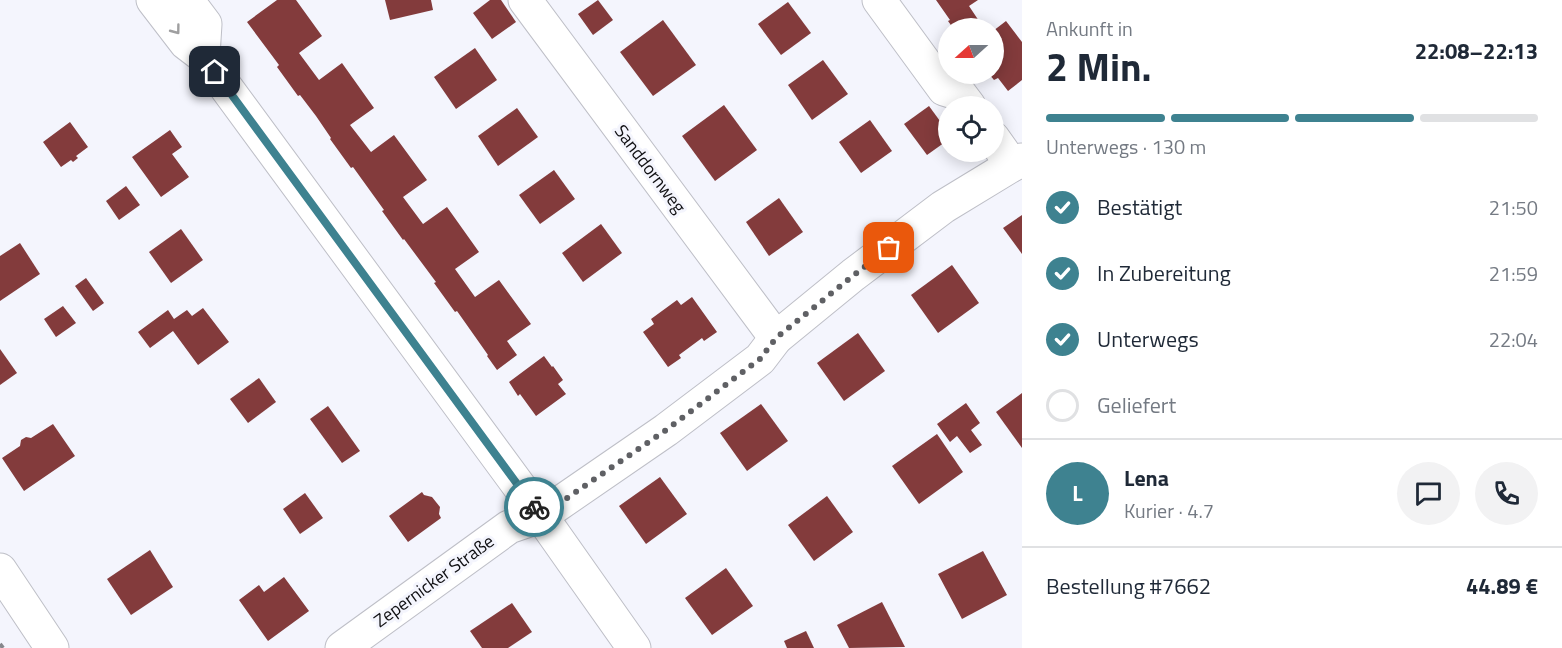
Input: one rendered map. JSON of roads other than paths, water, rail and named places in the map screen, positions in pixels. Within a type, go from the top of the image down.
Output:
[{"type":"street","points":[[153,0],[186,42],[203,56],[541,516],[634,648]]},
{"type":"street","points":[[187,0],[205,24],[203,56]]},
{"type":"street","name":"Sanddornweg","points":[[525,0],[776,338]]},
{"type":"street","points":[[879,0],[944,89],[962,96]]},
{"type":"street","points":[[1004,149],[1017,162]]},
{"type":"street","name":"Zepernicker Straße","points":[[342,648],[509,527],[541,516],[685,416],[760,359],[776,338],[854,275],[943,207],[1017,162]]},
{"type":"street","points":[[0,570],[52,648]]}]
